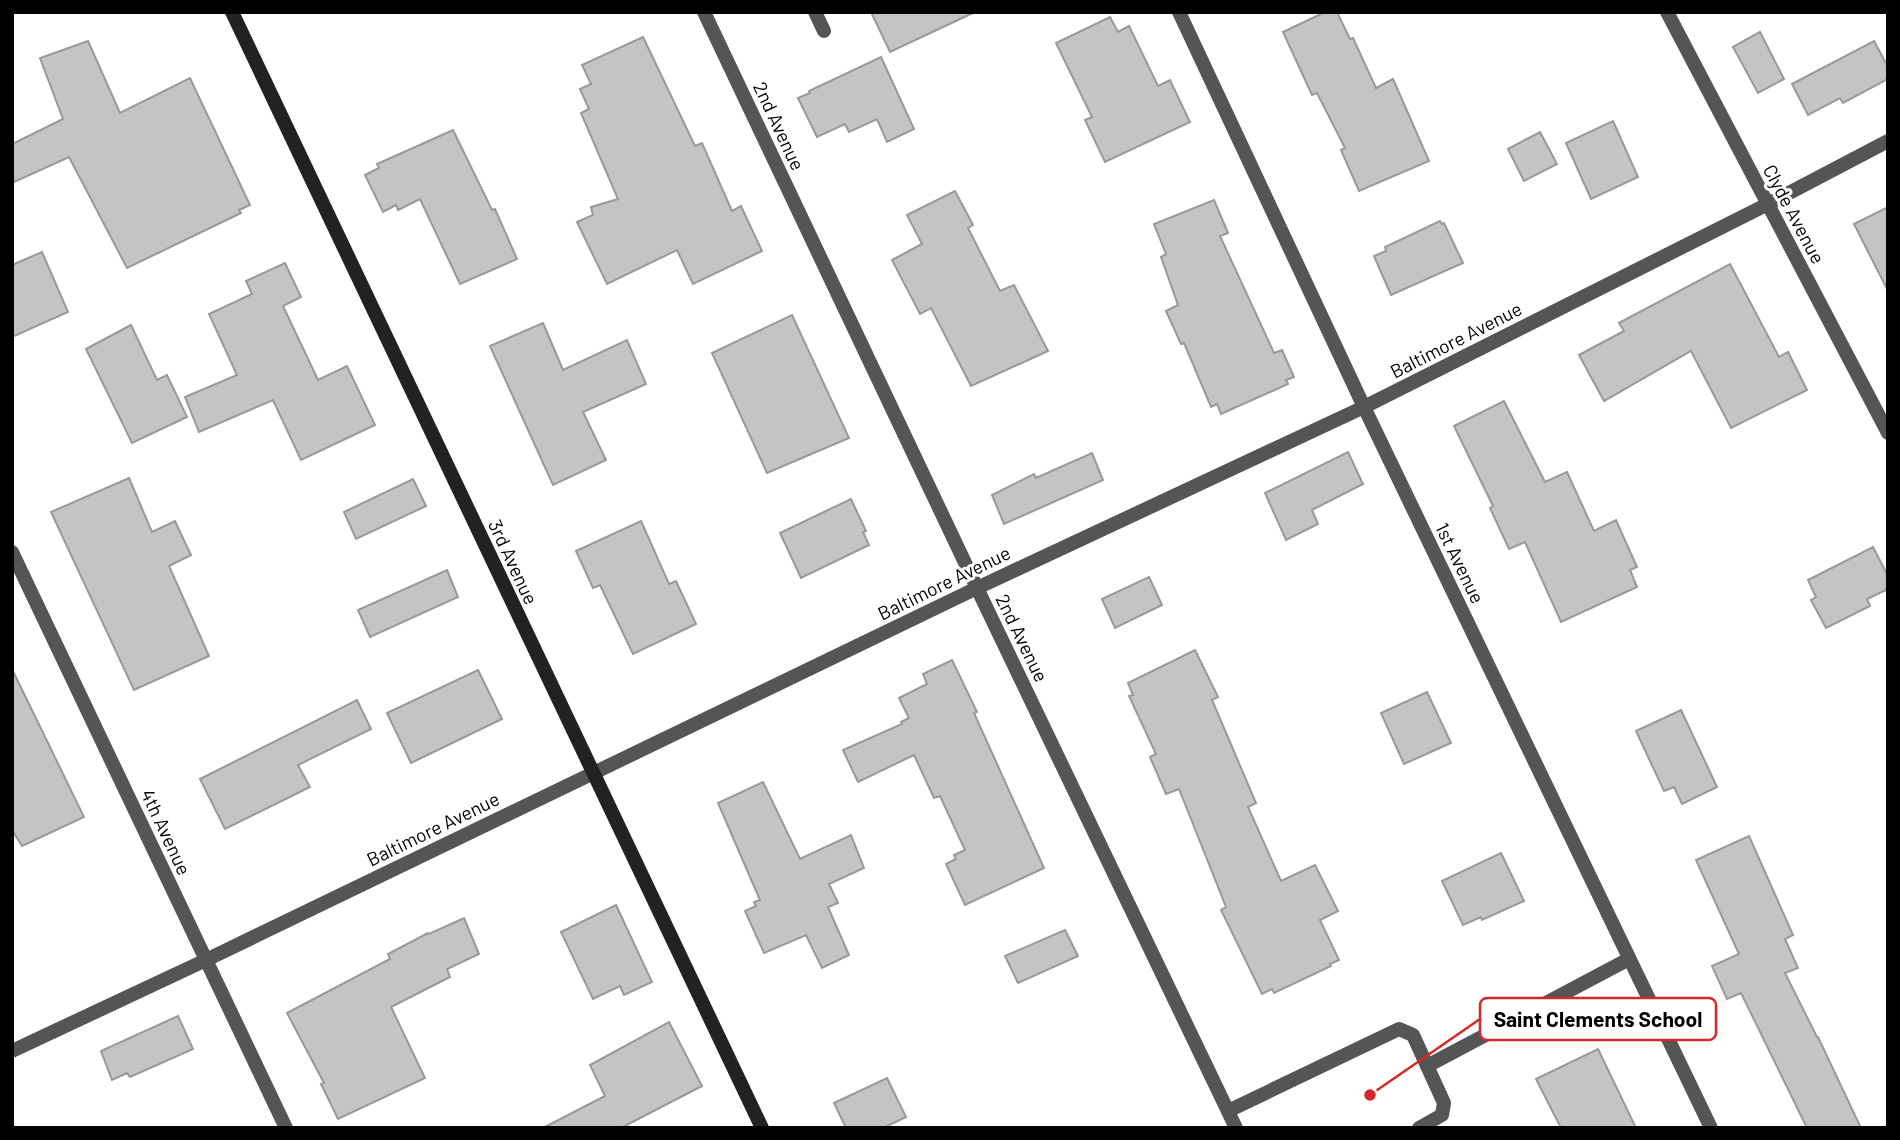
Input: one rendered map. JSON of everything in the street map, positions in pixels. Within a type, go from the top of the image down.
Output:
[{"type":"street","name":"3rd Avenue","points":[[232,12],[762,1128]]},
{"type":"street","name":"2nd Avenue","points":[[704,12],[1236,1128]]},
{"type":"street","points":[[815,12],[824,32]]},
{"type":"street","name":"1st Avenue","points":[[1179,12],[1364,407],[1711,1128]]},
{"type":"street","name":"Clyde Avenue","points":[[1667,12],[1888,433]]},
{"type":"street","name":"Baltimore Avenue","points":[[12,1051],[977,588],[1364,407],[1888,141]]},
{"type":"street","name":"4th Avenue","points":[[12,552],[286,1128]]},
{"type":"street","points":[[1427,1066],[1629,959]]},
{"type":"street","points":[[1228,1111],[1399,1029],[1413,1035],[1444,1103],[1442,1115],[1419,1128]]},
{"type":"building","points":[[871,12],[975,12],[890,52]]},
{"type":"building","points":[[1325,12],[1337,12],[1350,39],[1353,38],[1376,88],[1393,79],[1429,161],[1359,191],[1341,150],[1345,148],[1317,93],[1312,95],[1283,32]]},
{"type":"building","points":[[1110,17],[1118,32],[1129,26],[1158,86],[1170,80],[1190,122],[1105,162],[1085,120],[1092,117],[1056,43]]},
{"type":"building","points":[[1760,32],[1784,79],[1758,93],[1733,47]]},
{"type":"building","points":[[643,37],[695,146],[702,143],[732,211],[741,206],[762,251],[693,284],[677,250],[607,284],[577,222],[593,215],[591,207],[618,199],[581,113],[589,109],[580,89],[591,84],[582,65]]},
{"type":"building","points":[[88,41],[120,113],[190,78],[250,205],[239,210],[241,213],[127,268],[69,157],[12,183],[12,144],[63,119],[40,58]]},
{"type":"building","points":[[1874,41],[1888,67],[1888,79],[1843,103],[1840,98],[1808,115],[1792,84]]},
{"type":"building","points":[[881,57],[914,129],[887,142],[877,119],[849,132],[845,124],[817,137],[798,98]]},
{"type":"building","points":[[1613,121],[1638,177],[1591,199],[1566,143]]},
{"type":"building","points":[[453,130],[492,210],[495,209],[517,259],[460,284],[420,199],[398,210],[396,205],[383,212],[365,175],[379,168],[377,164]]},
{"type":"building","points":[[1540,132],[1557,164],[1524,181],[1508,149]]},
{"type":"building","points":[[955,191],[973,225],[968,228],[1000,291],[1014,285],[1048,351],[971,386],[931,308],[920,314],[892,260],[922,244],[907,215]]},
{"type":"building","points":[[1214,200],[1228,233],[1220,236],[1274,353],[1282,350],[1294,377],[1286,380],[1288,384],[1221,414],[1217,404],[1211,407],[1184,343],[1181,344],[1166,311],[1178,305],[1161,257],[1166,254],[1154,224]]},
{"type":"building","points":[[1888,207],[1888,291],[1854,224]]},
{"type":"building","points":[[1440,221],[1444,223],[1463,263],[1391,295],[1374,256],[1386,251],[1385,247]]},
{"type":"building","points":[[42,252],[68,312],[12,337],[12,265]]},
{"type":"building","points":[[285,263],[301,297],[283,306],[318,380],[347,366],[375,425],[301,460],[273,400],[199,432],[185,397],[237,375],[209,314],[252,294],[246,281]]},
{"type":"building","points":[[1730,264],[1779,357],[1788,352],[1807,390],[1731,428],[1691,351],[1604,401],[1579,355],[1624,331],[1619,323]]},
{"type":"building","points":[[792,315],[849,438],[767,473],[712,353]]},
{"type":"building","points":[[543,323],[563,370],[627,340],[646,384],[583,412],[606,460],[553,485],[490,346]]},
{"type":"building","points":[[131,325],[157,380],[167,375],[187,417],[132,443],[86,349]]},
{"type":"building","points":[[1504,401],[1545,482],[1567,472],[1594,531],[1616,520],[1637,567],[1630,570],[1637,587],[1561,622],[1525,542],[1509,549],[1490,508],[1493,506],[1454,426]]},
{"type":"building","points":[[1348,452],[1363,484],[1312,510],[1318,524],[1286,540],[1265,493]]},
{"type":"building","points":[[1092,453],[1103,480],[1004,524],[992,495],[1034,474],[1036,478]]},
{"type":"building","points":[[129,478],[152,532],[175,521],[191,555],[169,566],[209,656],[134,690],[51,512]]},
{"type":"building","points":[[413,479],[426,506],[356,539],[344,512]]},
{"type":"building","points":[[851,499],[866,531],[863,532],[869,545],[801,578],[780,533]]},
{"type":"building","points":[[641,521],[669,584],[676,581],[696,624],[633,654],[600,585],[593,588],[576,551]]},
{"type":"building","points":[[1873,547],[1888,576],[1888,589],[1867,599],[1870,606],[1826,628],[1811,600],[1816,597],[1808,580]]},
{"type":"building","points":[[447,570],[458,597],[370,637],[358,610]]},
{"type":"building","points":[[1149,577],[1162,605],[1115,628],[1102,599]]},
{"type":"building","points":[[1195,650],[1218,697],[1212,700],[1256,803],[1248,807],[1281,881],[1315,865],[1338,911],[1320,920],[1339,960],[1274,993],[1272,989],[1262,994],[1221,910],[1226,907],[1179,789],[1166,794],[1150,757],[1156,754],[1129,696],[1133,695],[1128,683]]},
{"type":"building","points":[[952,660],[1044,868],[965,905],[946,864],[956,859],[954,855],[965,850],[940,796],[934,798],[914,755],[858,782],[843,750],[902,724],[901,722],[909,718],[899,698],[927,684],[923,674]]},
{"type":"building","points":[[12,669],[84,817],[22,846],[12,830]]},
{"type":"building","points":[[478,670],[502,719],[411,763],[387,713]]},
{"type":"building","points":[[1427,692],[1451,743],[1404,764],[1381,713]]},
{"type":"building","points":[[357,700],[371,729],[298,765],[310,787],[225,829],[200,779]]},
{"type":"building","points":[[1681,710],[1717,787],[1682,804],[1674,787],[1664,791],[1636,731]]},
{"type":"building","points":[[763,782],[800,859],[851,835],[864,868],[829,884],[838,903],[828,907],[849,955],[822,968],[806,935],[764,953],[745,911],[756,906],[754,902],[760,900],[718,803]]},
{"type":"building","points":[[1749,836],[1793,935],[1785,939],[1798,968],[1785,973],[1861,1128],[1807,1128],[1741,993],[1727,999],[1712,966],[1739,954],[1696,860]]},
{"type":"building","points":[[1501,853],[1524,901],[1482,920],[1481,917],[1463,925],[1442,881]]},
{"type":"building","points":[[616,905],[652,982],[624,995],[620,986],[593,999],[561,932]]},
{"type":"building","points":[[464,918],[479,954],[447,969],[450,977],[391,1007],[425,1078],[338,1119],[321,1084],[324,1083],[287,1013],[390,959],[388,954]]},
{"type":"building","points":[[1065,930],[1078,956],[1018,983],[1005,956]]},
{"type":"building","points":[[178,1016],[193,1049],[130,1077],[127,1073],[112,1080],[101,1051]]},
{"type":"building","points":[[669,1022],[702,1086],[621,1128],[543,1128],[605,1096],[590,1065]]},
{"type":"building","points":[[1598,1049],[1636,1128],[1561,1128],[1536,1079]]},
{"type":"building","points":[[887,1078],[906,1117],[883,1128],[846,1128],[834,1103]]},
{"type":"place","name":"Saint Clements School","points":[[1370,1095]]}]
